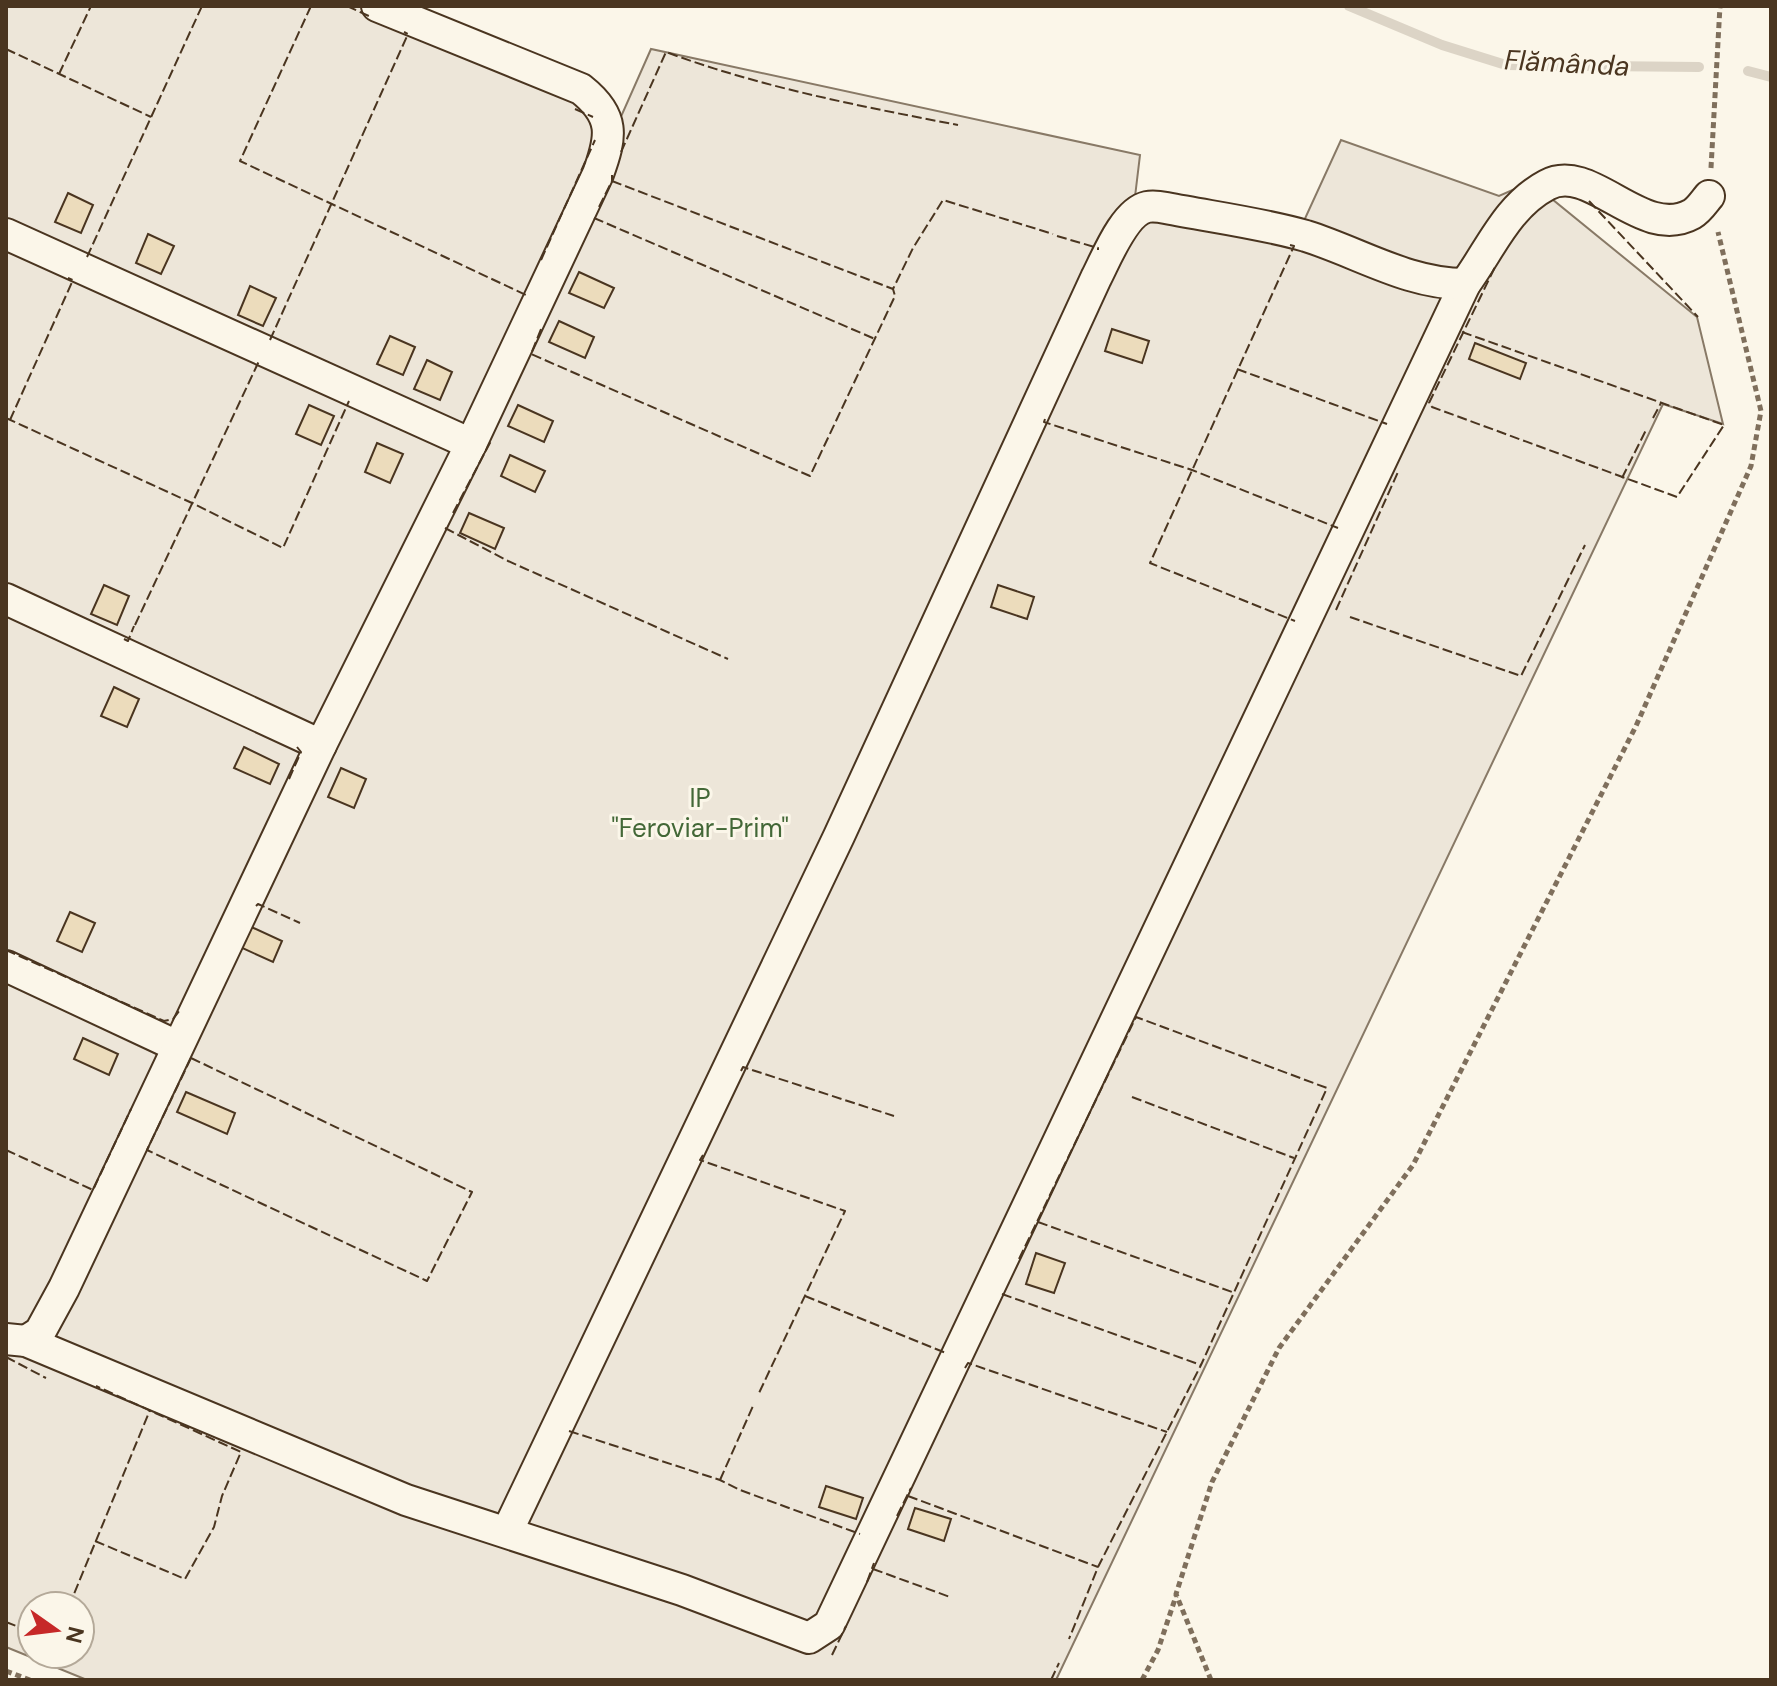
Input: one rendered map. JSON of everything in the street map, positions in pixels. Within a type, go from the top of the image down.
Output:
[{"type":"street","points":[[16,1340],[40,1332],[51,1314],[321,745],[471,444],[608,147],[606,117],[581,89],[377,6]]},
{"type":"street","points":[[16,1340],[406,1500],[682,1590],[809,1638],[829,1625],[1465,284],[1485,258],[1504,223],[1534,192],[1551,182],[1570,181],[1591,188],[1657,219],[1676,219],[1694,213],[1709,196]]},
{"type":"street","points":[[507,1532],[839,836],[1096,278],[1118,235],[1131,218],[1146,207],[1166,208],[1305,236],[1411,277],[1440,284],[1465,284]]},
{"type":"street","points":[[6,234],[471,444]]},
{"type":"street","points":[[6,599],[321,745]]},
{"type":"street","points":[[6,966],[177,1046]]},
{"type":"path","points":[[1142,1680],[1158,1650],[1212,1482],[1279,1348],[1413,1165],[1636,726],[1751,466],[1761,411],[1709,196],[1720,6]]},
{"type":"path","points":[[1176,1594],[1211,1680]]},
{"type":"path","points":[[6,1671],[30,1680]]},
{"type":"green space","name":"IP \"Feroviar-Prim\"","points":[[6,6],[398,6],[620,119],[651,49],[1140,155],[1134,205],[1303,223],[1341,140],[1499,196],[1531,182],[1697,317],[1723,424],[1663,404],[1056,1680],[87,1680],[62,1670],[96,1670],[96,1590],[16,1590],[16,1651],[6,1647]]},
{"type":"building","points":[[68,193],[93,205],[81,233],[55,222]]},
{"type":"building","points":[[148,234],[174,246],[161,274],[136,263]]},
{"type":"building","points":[[579,272],[614,288],[604,308],[569,293]]},
{"type":"building","points":[[250,286],[276,298],[263,326],[238,315]]},
{"type":"building","points":[[559,321],[594,337],[585,358],[549,342]]},
{"type":"building","points":[[1112,329],[1149,341],[1142,363],[1105,351]]},
{"type":"building","points":[[390,336],[415,347],[403,375],[377,364]]},
{"type":"building","points":[[1475,343],[1526,363],[1520,379],[1469,359]]},
{"type":"building","points":[[427,360],[452,372],[440,400],[414,389]]},
{"type":"building","points":[[309,405],[334,416],[321,445],[296,434]]},
{"type":"building","points":[[518,405],[553,421],[544,442],[508,426]]},
{"type":"building","points":[[377,443],[403,454],[390,483],[365,472]]},
{"type":"building","points":[[510,455],[545,471],[535,492],[501,476]]},
{"type":"building","points":[[469,513],[504,528],[495,549],[460,533]]},
{"type":"building","points":[[104,585],[129,596],[117,625],[91,614]]},
{"type":"building","points":[[998,585],[1034,597],[1027,619],[991,607]]},
{"type":"building","points":[[114,687],[139,699],[127,727],[101,716]]},
{"type":"building","points":[[244,747],[279,764],[270,784],[234,768]]},
{"type":"building","points":[[341,768],[366,779],[354,808],[328,797]]},
{"type":"building","points":[[70,912],[95,923],[82,952],[57,941]]},
{"type":"building","points":[[247,925],[282,941],[273,962],[238,946]]},
{"type":"building","points":[[83,1038],[118,1054],[109,1075],[74,1059]]},
{"type":"building","points":[[186,1092],[235,1113],[227,1134],[177,1112]]},
{"type":"building","points":[[1036,1253],[1065,1263],[1054,1293],[1026,1284]]},
{"type":"building","points":[[826,1486],[863,1498],[856,1519],[819,1507]]},
{"type":"building","points":[[915,1508],[951,1519],[944,1541],[908,1529]]},
{"type":"waterway","name":"Flămânda","points":[[1349,6],[1442,45],[1506,65],[1699,67]]},
{"type":"waterway","name":"Flămânda","points":[[1748,71],[1771,77]]},
{"type":"fence","points":[[59,74],[91,6]]},
{"type":"fence","points":[[87,257],[202,6]]},
{"type":"fence","points":[[311,6],[240,161],[526,295]]},
{"type":"fence","points":[[347,6],[371,17]]},
{"type":"fence","points":[[270,340],[408,34],[404,32]]},
{"type":"fence","points":[[6,49],[151,117]]},
{"type":"fence","points":[[621,152],[666,52],[774,85],[958,125]]},
{"type":"fence","points":[[575,109],[593,117]]},
{"type":"fence","points":[[541,260],[595,140]]},
{"type":"fence","points":[[599,207],[612,175]]},
{"type":"fence","points":[[612,181],[893,289],[913,248],[943,200],[1053,234]]},
{"type":"fence","points":[[1589,201],[1698,317]]},
{"type":"fence","points":[[594,218],[875,339]]},
{"type":"fence","points":[[1057,236],[1098,250]]},
{"type":"fence","points":[[1290,245],[1294,246],[1150,563],[1295,621]]},
{"type":"fence","points":[[1462,332],[1724,425],[1677,497],[1432,407],[1429,403],[1495,267]]},
{"type":"fence","points":[[10,420],[73,280],[68,278]]},
{"type":"fence","points":[[541,329],[531,354],[810,476],[895,296],[893,289]]},
{"type":"fence","points":[[135,625],[259,361]]},
{"type":"fence","points":[[1237,369],[1387,424]]},
{"type":"fence","points":[[6,418],[283,548],[349,401]]},
{"type":"fence","points":[[1653,418],[1661,403]]},
{"type":"fence","points":[[1045,419],[1044,422],[1192,470],[1338,528]]},
{"type":"fence","points":[[1622,478],[1646,430]]},
{"type":"fence","points":[[453,513],[492,439]]},
{"type":"fence","points":[[1336,610],[1398,472]]},
{"type":"fence","points":[[445,528],[508,561],[728,659]]},
{"type":"fence","points":[[1350,617],[1521,676],[1585,545]]},
{"type":"fence","points":[[124,639],[128,641],[134,626]]},
{"type":"fence","points":[[289,779],[301,752],[297,747]]},
{"type":"fence","points":[[256,906],[258,904],[300,923]]},
{"type":"fence","points":[[6,950],[164,1021],[173,1019],[180,1010]]},
{"type":"fence","points":[[1019,1259],[1136,1017],[1327,1088],[1201,1365],[1098,1567],[1069,1639]]},
{"type":"fence","points":[[191,1058],[472,1192],[427,1281],[147,1150],[191,1058]]},
{"type":"fence","points":[[741,1071],[743,1067],[894,1116]]},
{"type":"fence","points":[[1132,1097],[1294,1158]]},
{"type":"fence","points":[[6,1150],[93,1190],[131,1109]]},
{"type":"fence","points":[[703,1155],[700,1160],[845,1211],[759,1393]]},
{"type":"fence","points":[[1038,1222],[1232,1292]]},
{"type":"fence","points":[[1002,1294],[1201,1365]]},
{"type":"fence","points":[[805,1296],[946,1353]]},
{"type":"fence","points":[[6,1357],[46,1378]]},
{"type":"fence","points":[[965,1368],[968,1363],[1167,1432]]},
{"type":"fence","points":[[95,1541],[185,1579],[214,1527],[222,1496],[241,1452],[96,1386]]},
{"type":"fence","points":[[720,1480],[753,1406]]},
{"type":"fence","points":[[76,1590],[150,1410]]},
{"type":"fence","points":[[569,1431],[720,1480],[860,1534]]},
{"type":"fence","points":[[897,1516],[911,1488]]},
{"type":"fence","points":[[908,1496],[1098,1567]]},
{"type":"fence","points":[[867,1582],[874,1563]]},
{"type":"fence","points":[[873,1569],[950,1597]]},
{"type":"fence","points":[[6,1622],[16,1626]]},
{"type":"fence","points":[[832,1655],[846,1626]]},
{"type":"fence","points":[[1051,1680],[1059,1663]]}]
